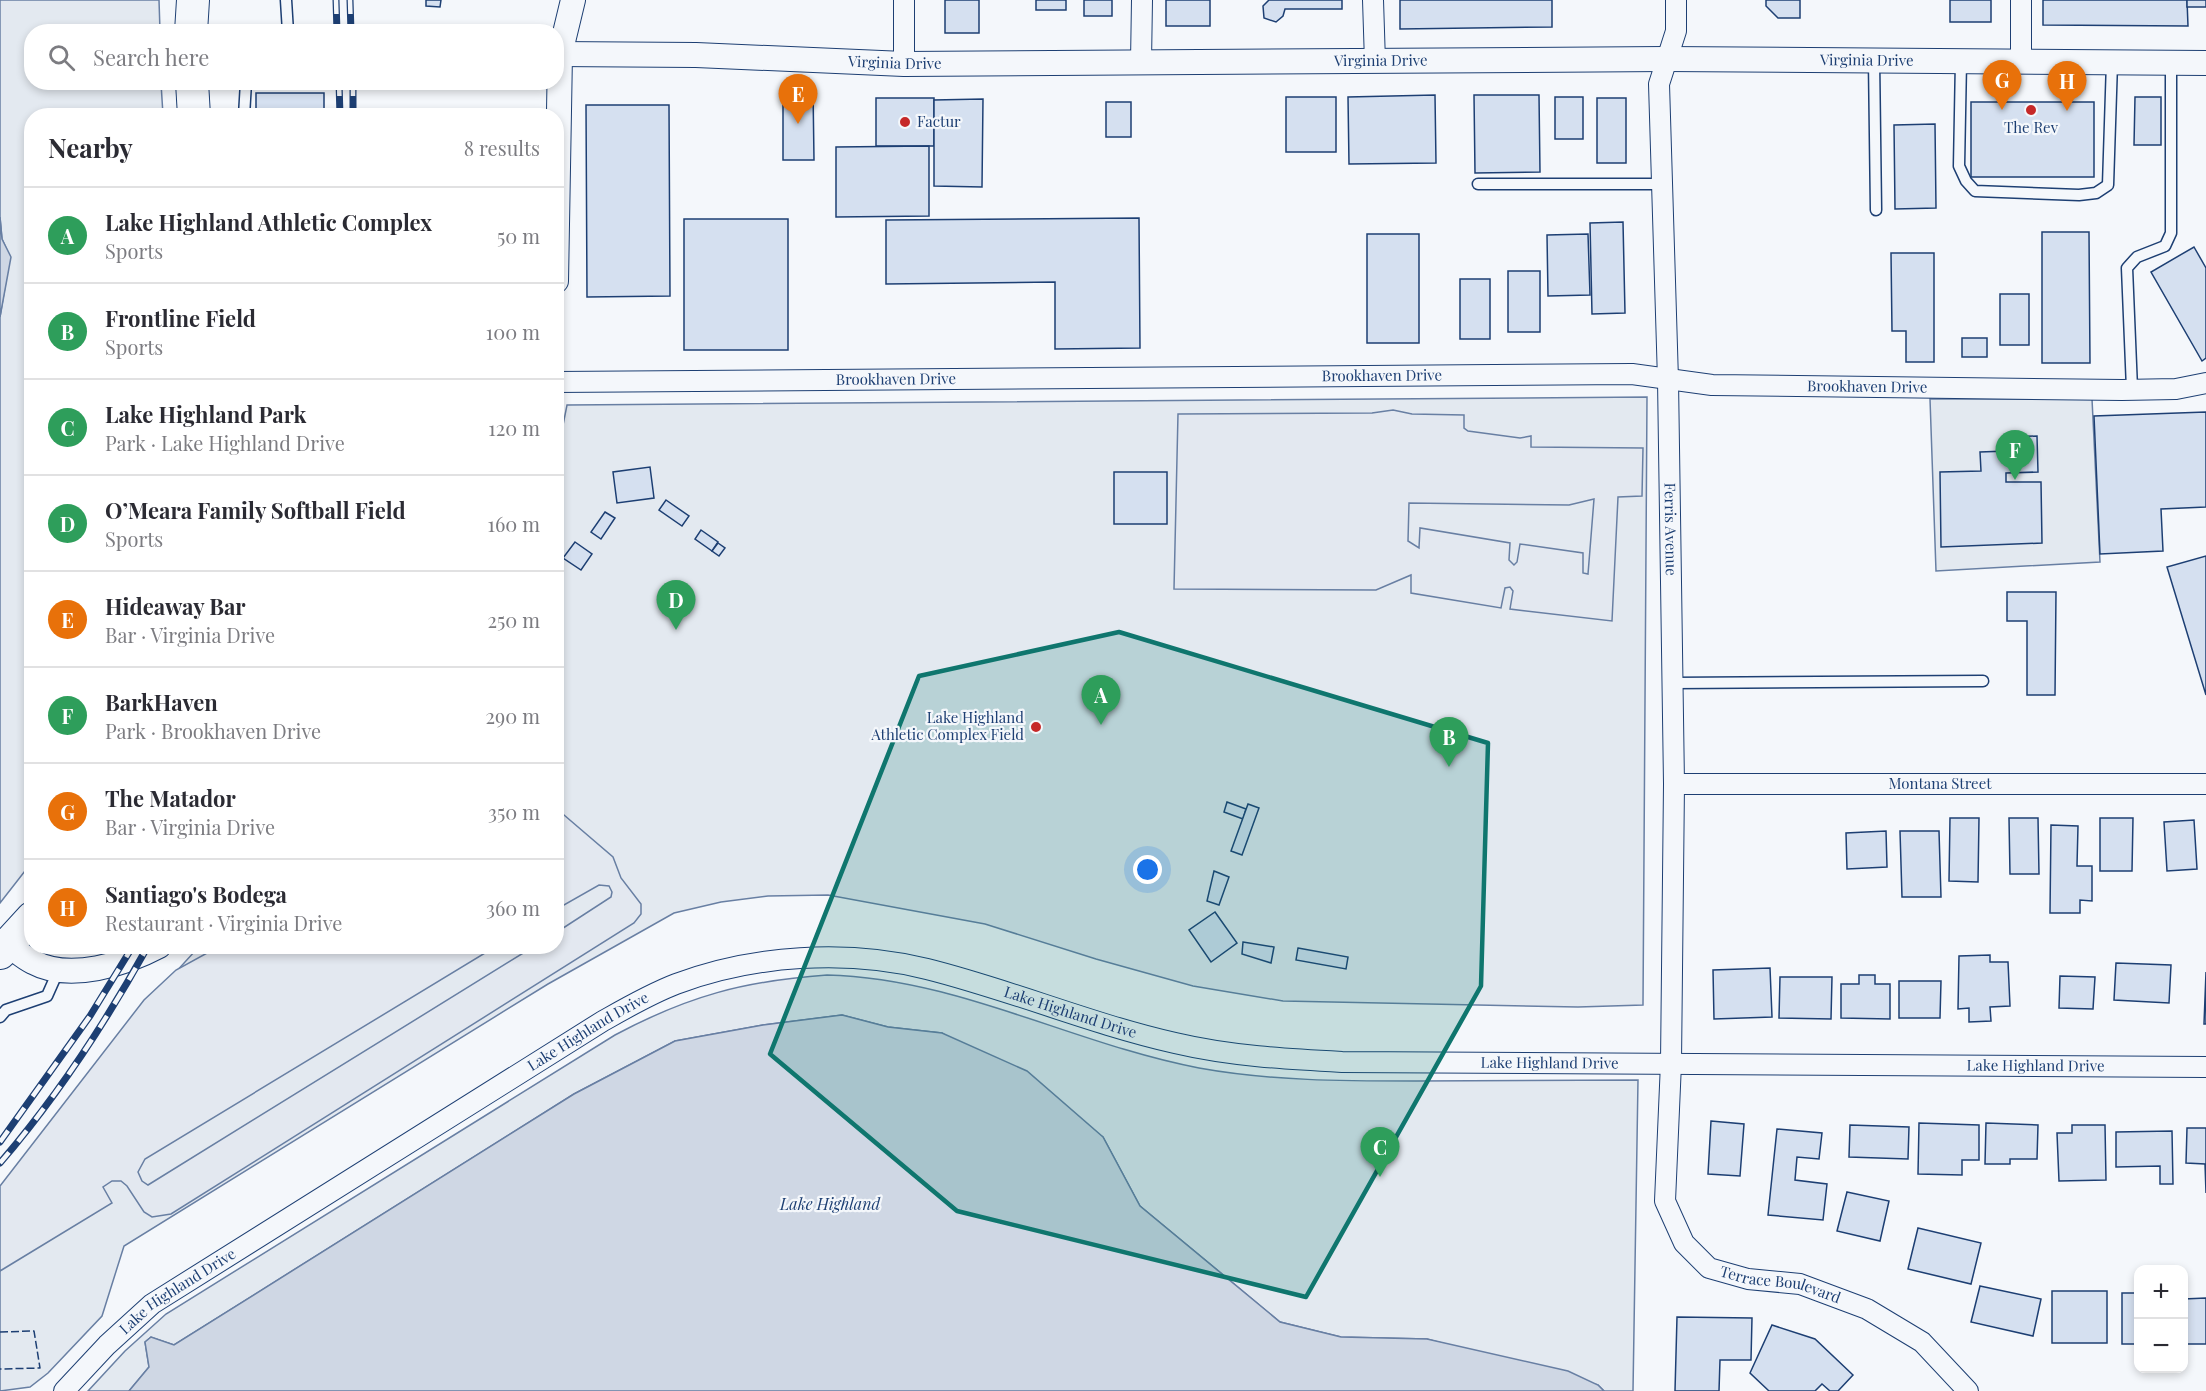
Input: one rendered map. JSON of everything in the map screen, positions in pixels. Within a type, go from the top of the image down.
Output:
[{"type":"main road","points":[[192,24],[193,0]]},
{"type":"main road","points":[[192,90],[194,108]]},
{"type":"main road","points":[[5,949],[24,927]]},
{"type":"street","points":[[564,32],[573,0]]},
{"type":"street","points":[[904,0],[904,64]]},
{"type":"street","points":[[1141,62],[1142,0]]},
{"type":"street","points":[[1374,0],[1375,62]]},
{"type":"street","name":"Ferris Avenue","points":[[1671,1063],[1674,683],[1659,84],[1676,32],[1676,0]]},
{"type":"street","points":[[2021,0],[2021,61]]},
{"type":"street","name":"Virginia Drive","points":[[564,54],[696,55],[904,64],[1666,58],[2206,63]]},
{"type":"street","points":[[558,90],[558,108]]},
{"type":"street","name":"Brookhaven Drive","points":[[564,382],[1632,374],[1712,385],[2176,389],[2206,383]]},
{"type":"street","name":"Montana Street","points":[[1674,784],[2206,784]]},
{"type":"street","points":[[5,949],[33,962],[59,969],[100,968],[144,954]]},
{"type":"street","name":"Lake Highland Drive","points":[[64,1391],[152,1304],[603,1021],[676,984],[753,964],[833,958],[925,969],[1122,1030],[1219,1053],[1342,1062],[2206,1067]]},
{"type":"street","name":"Terrace Boulevard","points":[[1671,1063],[1665,1202],[1684,1243],[1709,1268],[1748,1279],[1800,1284],[1867,1309],[1922,1342],[1968,1391]]},
{"type":"lane","points":[[286,0],[288,24]]},
{"type":"lane","points":[[1874,60],[1876,210]]},
{"type":"lane","points":[[1961,60],[1959,166],[1966,181],[1975,190],[2079,195],[2096,193],[2108,185],[2112,62]]},
{"type":"lane","points":[[2132,389],[2127,268],[2137,257],[2165,246],[2171,233],[2171,63]]},
{"type":"lane","points":[[244,108],[246,90]]},
{"type":"lane","points":[[1478,184],[1662,184]]},
{"type":"lane","points":[[1674,683],[1983,681]]},
{"type":"lane","points":[[3,1013],[47,996],[59,969]]},
{"type":"highlighted area","points":[[1119,632],[1488,743],[1481,986],[1306,1297],[957,1211],[770,1054],[919,676]]},
{"type":"shaded area","points":[[0,0],[159,0],[160,24],[24,24],[24,90],[161,90],[163,108],[24,108],[24,872],[0,903],[0,317],[10,257],[2,239],[0,217]]},
{"type":"shaded area","points":[[1647,397],[1643,1005],[1578,1007],[1283,1001],[1193,986],[1096,959],[985,924],[828,895],[768,896],[721,902],[674,913],[548,984],[124,1246],[102,1316],[48,1373],[30,1387],[0,1391],[0,1195],[142,1009],[192,954],[564,954],[564,420],[567,405]]},
{"type":"shaded area","points":[[1930,399],[2092,399],[2100,562],[1936,571]]},
{"type":"shaded area","points":[[1393,410],[1412,414],[1464,415],[1464,428],[1468,431],[1520,438],[1531,436],[1531,447],[1643,448],[1642,496],[1618,497],[1612,621],[1510,609],[1513,591],[1510,587],[1505,588],[1501,608],[1411,593],[1411,575],[1376,590],[1174,589],[1178,414],[1372,413]],"holes":[[[1594,499],[1588,574],[1583,573],[1583,553],[1520,544],[1517,562],[1514,565],[1509,560],[1510,543],[1420,528],[1419,548],[1408,541],[1409,503],[1569,505]]]},
{"type":"shaded area","points":[[564,815],[613,857],[621,878],[641,904],[641,914],[634,923],[171,1214],[152,1217],[144,1212],[127,1186],[121,1181],[112,1181],[103,1187],[112,1203],[0,1271],[0,1186],[144,1000],[176,970],[205,954],[483,954],[145,1159],[138,1172],[142,1181],[148,1185],[522,954],[564,954],[564,927],[611,897],[612,892],[609,886],[599,885],[564,905]]},
{"type":"shaded area","points":[[827,975],[875,979],[922,987],[969,999],[1152,1057],[1199,1068],[1253,1076],[1335,1080],[1638,1080],[1633,1391],[1604,1391],[1598,1385],[1427,1339],[1341,1337],[1280,1322],[1140,1206],[1103,1137],[942,1033],[888,1027],[842,1015],[763,1025],[675,1041],[574,1094],[174,1345],[151,1337],[145,1342],[149,1367],[129,1391],[88,1391],[125,1351],[166,1314],[615,1035],[692,1000],[769,981]]},
{"type":"water","points":[[0,217],[2,239],[11,257],[0,317]]},
{"type":"water","name":"Lake Highland","points":[[842,1015],[888,1027],[942,1033],[1027,1071],[1103,1137],[1140,1206],[1280,1322],[1341,1337],[1427,1339],[1568,1371],[1598,1385],[1604,1391],[129,1391],[149,1367],[145,1342],[151,1337],[174,1345],[574,1094],[675,1041],[763,1025]]},
{"type":"building","points":[[426,0],[441,0],[440,7],[426,6]]},
{"type":"building","points":[[945,0],[979,0],[979,33],[945,33]]},
{"type":"building","points":[[1036,0],[1066,0],[1066,10],[1036,10]]},
{"type":"building","points":[[1084,0],[1112,0],[1112,16],[1084,16]]},
{"type":"building","points":[[1166,0],[1210,0],[1210,26],[1166,26]]},
{"type":"building","points":[[1269,0],[1342,0],[1342,9],[1285,9],[1283,16],[1276,22],[1264,18],[1263,6]]},
{"type":"building","points":[[1400,0],[1552,0],[1552,27],[1400,29]]},
{"type":"building","points":[[1766,0],[1800,0],[1800,18],[1778,18],[1766,6]]},
{"type":"building","points":[[1950,0],[1991,0],[1991,22],[1950,22]]},
{"type":"building","points":[[2043,0],[2187,0],[2188,26],[2043,25]]},
{"type":"building","points":[[2187,0],[2206,0],[2206,7],[2187,7]]},
{"type":"building","points":[[783,89],[813,89],[814,160],[783,160]]},
{"type":"building","points":[[256,93],[324,93],[324,108],[256,108]]},
{"type":"building","points":[[1435,95],[1436,163],[1349,164],[1348,97]]},
{"type":"building","points":[[1474,95],[1539,95],[1540,172],[1475,173]]},
{"type":"building","points":[[1286,97],[1336,97],[1336,152],[1286,152]]},
{"type":"building","points":[[1555,97],[1583,97],[1583,139],[1555,139]]},
{"type":"building","points":[[2135,97],[2161,97],[2161,145],[2134,145]]},
{"type":"building","name":"Factur","points":[[876,98],[934,98],[934,146],[876,146]]},
{"type":"building","points":[[1597,98],[1626,98],[1626,163],[1597,163]]},
{"type":"building","points":[[983,99],[982,187],[934,186],[934,100]]},
{"type":"building","points":[[1106,102],[1131,102],[1131,137],[1106,137]]},
{"type":"building","points":[[1971,102],[2094,102],[2094,177],[1971,177]]},
{"type":"building","points":[[586,105],[669,105],[670,296],[587,297]]},
{"type":"building","points":[[1935,124],[1936,208],[1895,209],[1894,125]]},
{"type":"building","points":[[929,146],[929,216],[836,217],[836,147]]},
{"type":"building","points":[[1139,218],[1140,348],[1055,349],[1055,282],[886,284],[886,220]]},
{"type":"building","points":[[684,219],[788,219],[788,350],[684,350]]},
{"type":"building","points":[[1623,222],[1625,313],[1592,314],[1590,223]]},
{"type":"building","points":[[2042,232],[2089,232],[2090,363],[2042,363]]},
{"type":"building","points":[[1367,234],[1419,234],[1419,343],[1367,343]]},
{"type":"building","points":[[1588,234],[1590,295],[1548,296],[1547,235]]},
{"type":"building","points":[[2194,247],[2206,268],[2206,358],[2202,361],[2151,272]]},
{"type":"building","points":[[1891,253],[1934,253],[1934,362],[1906,362],[1906,331],[1892,331]]},
{"type":"building","points":[[1508,271],[1540,271],[1540,332],[1508,332]]},
{"type":"building","points":[[1460,279],[1490,279],[1490,339],[1460,339]]},
{"type":"building","points":[[2000,294],[2029,294],[2029,345],[2000,345]]},
{"type":"building","points":[[1962,338],[1987,338],[1987,357],[1962,357]]},
{"type":"building","points":[[2206,412],[2206,507],[2161,509],[2163,551],[2100,554],[2094,416]]},
{"type":"building","points":[[2037,436],[2038,472],[2006,473],[2006,482],[2041,482],[2042,543],[1941,547],[1940,472],[1981,471],[1980,452],[2007,451],[2007,437]]},
{"type":"building","points":[[650,467],[654,498],[617,503],[613,472]]},
{"type":"building","points":[[1114,472],[1167,472],[1167,524],[1114,524]]},
{"type":"building","points":[[666,500],[689,516],[682,526],[659,510]]},
{"type":"building","points":[[605,512],[615,518],[601,539],[591,532]]},
{"type":"building","points":[[701,530],[718,542],[712,551],[695,539]]},
{"type":"building","points":[[575,542],[592,554],[581,570],[564,557]]},
{"type":"building","points":[[718,543],[725,548],[719,556],[712,551]]},
{"type":"building","points":[[2206,556],[2206,695],[2167,567]]},
{"type":"building","points":[[2007,592],[2056,592],[2055,695],[2027,695],[2027,621],[2007,621]]},
{"type":"building","points":[[1227,802],[1246,809],[1243,819],[1224,812]]},
{"type":"building","points":[[1248,804],[1259,808],[1242,855],[1231,851]]},
{"type":"building","points":[[1950,818],[1979,818],[1978,882],[1949,881]]},
{"type":"building","points":[[2009,818],[2038,818],[2039,874],[2010,874]]},
{"type":"building","points":[[2100,818],[2133,818],[2132,871],[2100,871]]},
{"type":"building","points":[[2194,820],[2197,869],[2167,871],[2164,822]]},
{"type":"building","points":[[2051,825],[2078,826],[2077,866],[2092,866],[2092,901],[2080,900],[2080,913],[2050,913]]},
{"type":"building","points":[[1886,831],[1887,867],[1847,869],[1846,833]]},
{"type":"building","points":[[1900,831],[1939,831],[1941,897],[1902,897]]},
{"type":"building","points":[[1214,871],[1229,877],[1219,905],[1207,901]]},
{"type":"building","points":[[1215,912],[1237,943],[1211,962],[1189,930]]},
{"type":"building","points":[[1243,942],[1274,947],[1271,963],[1242,954]]},
{"type":"building","points":[[1298,948],[1348,957],[1346,969],[1296,960]]},
{"type":"building","points":[[1990,955],[1990,962],[2008,962],[2010,1006],[1990,1007],[1991,1021],[1969,1022],[1969,1008],[1958,1009],[1959,956]]},
{"type":"building","points":[[2116,963],[2171,965],[2169,1003],[2114,1000]]},
{"type":"building","points":[[1770,968],[1772,1017],[1714,1019],[1713,970]]},
{"type":"building","points":[[2206,972],[2206,1024],[2204,1024]]},
{"type":"building","points":[[1859,975],[1875,975],[1875,984],[1890,984],[1890,1019],[1841,1018],[1841,984],[1859,984]]},
{"type":"building","points":[[2060,976],[2095,977],[2093,1009],[2059,1008]]},
{"type":"building","points":[[1780,977],[1832,977],[1831,1019],[1779,1018]]},
{"type":"building","points":[[1899,981],[1941,981],[1940,1018],[1899,1018]]},
{"type":"building","points":[[1711,1121],[1744,1124],[1740,1176],[1708,1174]]},
{"type":"building","points":[[1919,1123],[1979,1125],[1979,1160],[1962,1160],[1962,1175],[1918,1174]]},
{"type":"building","points":[[1986,1123],[2038,1125],[2037,1159],[2010,1159],[2010,1164],[1985,1164]]},
{"type":"building","points":[[1850,1125],[1909,1127],[1908,1159],[1849,1157]]},
{"type":"building","points":[[2072,1125],[2105,1125],[2106,1180],[2059,1181],[2057,1133],[2072,1133]]},
{"type":"building","points":[[2187,1128],[2206,1128],[2206,1193],[2205,1164],[2186,1163]]},
{"type":"building","points":[[1777,1129],[1822,1133],[1819,1159],[1797,1157],[1795,1180],[1827,1184],[1823,1220],[1768,1215]]},
{"type":"building","points":[[2172,1131],[2173,1184],[2160,1184],[2160,1166],[2116,1167],[2116,1132]]},
{"type":"building","points":[[1847,1192],[1889,1201],[1880,1241],[1837,1231]]},
{"type":"building","points":[[1918,1228],[1981,1243],[1971,1284],[1908,1269]]},
{"type":"building","points":[[1980,1286],[2041,1299],[2033,1336],[1971,1322]]},
{"type":"building","points":[[2052,1291],[2107,1291],[2107,1343],[2052,1343]]},
{"type":"building","points":[[2122,1293],[2134,1293],[2134,1344],[2122,1344]]},
{"type":"building","points":[[2206,1298],[2206,1344],[2188,1344],[2188,1299]]},
{"type":"building","points":[[1677,1317],[1752,1318],[1751,1360],[1720,1360],[1719,1391],[1675,1391]]},
{"type":"building","points":[[1772,1325],[1815,1339],[1853,1375],[1838,1391],[1830,1391],[1822,1384],[1815,1391],[1769,1391],[1750,1373]]},
{"type":"railway","points":[[336,0],[337,24]]},
{"type":"railway","points":[[350,0],[351,24]]},
{"type":"railway","points":[[339,90],[340,108]]},
{"type":"railway","points":[[353,90],[353,108]]},
{"type":"railway","points":[[0,1142],[90,1016],[128,954]]},
{"type":"railway","points":[[0,1163],[79,1059],[143,954]]},
{"type":"fence","points":[[0,1332],[34,1331],[40,1368],[0,1369]]},
{"type":"place","name":"The Matador","points":[[2002,110]]},
{"type":"place","name":"The Rev","points":[[2031,110]]},
{"type":"place","name":"Santiago's Bodega","points":[[2067,111]]},
{"type":"place","name":"Factur","points":[[905,122]]},
{"type":"place","name":"Hideaway Bar","points":[[798,124]]},
{"type":"place","name":"BarkHaven","points":[[2015,480]]},
{"type":"place","name":"O’Meara Family Softball Field","points":[[676,630]]},
{"type":"place","name":"Lake Highland Athletic Complex","points":[[1101,725]]},
{"type":"place","name":"Lake Highland Athletic Complex Field","points":[[1036,727]]},
{"type":"place","name":"Frontline Field","points":[[1449,767]]},
{"type":"place","name":"Lake Highland Park","points":[[1380,1177]]}]
